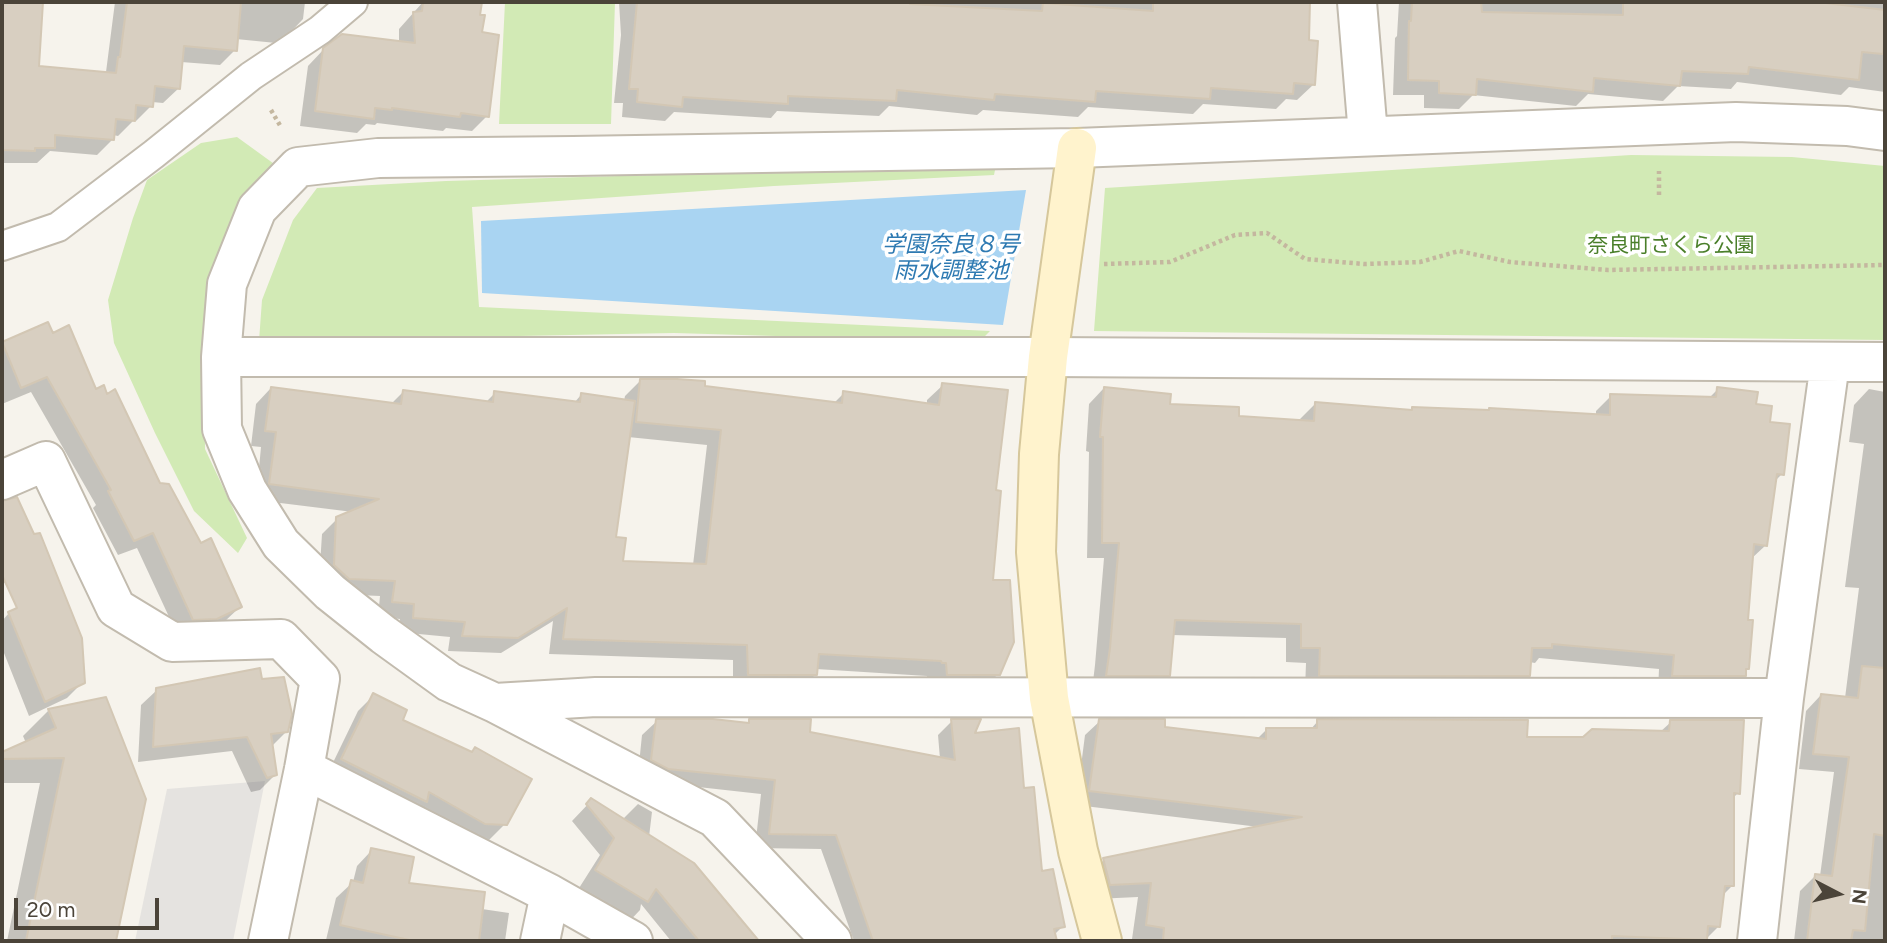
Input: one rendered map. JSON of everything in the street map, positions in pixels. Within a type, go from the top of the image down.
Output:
[{"type":"street","points":[[1357,2],[1368,135]]},
{"type":"street","points":[[832,941],[715,818],[495,703],[449,682],[330,592],[281,544],[247,490],[222,429],[221,356],[227,284],[257,209],[298,167],[378,158],[1077,148],[1736,122],[1847,126],[1885,131]]},
{"type":"street","points":[[1077,148],[1048,357],[1039,454],[1037,552],[1049,698],[1078,851],[1102,941]]},
{"type":"street","points":[[221,356],[1885,362]]},
{"type":"street","points":[[1757,941],[1784,698],[1830,363]]},
{"type":"street","points":[[2,480],[46,461],[116,608],[172,642],[281,639],[320,679],[268,941]]},
{"type":"street","points":[[495,703],[596,696],[1784,698]]},
{"type":"street","points":[[304,769],[550,894],[633,941]]},
{"type":"street","points":[[540,941],[550,894]]},
{"type":"lane","points":[[2,246],[58,227],[251,76],[320,30],[354,2]]},
{"type":"path","points":[[1062,262],[1170,262],[1235,235],[1267,233],[1305,259],[1364,264],[1420,261],[1459,251],[1510,262],[1608,270],[1885,265]]},
{"type":"green space","points":[[505,2],[615,2],[611,124],[499,124]]},
{"type":"green space","points":[[237,137],[277,166],[240,216],[204,321],[205,449],[247,538],[238,553],[194,511],[114,343],[108,300],[147,180],[201,143]]},
{"type":"green space","name":"奈良町さくら公園","points":[[1631,155],[1792,157],[1885,166],[1885,340],[1094,331],[1105,188]]},
{"type":"green space","points":[[996,165],[994,175],[774,186],[472,207],[479,307],[990,331],[979,342],[674,333],[259,341],[262,300],[293,220],[317,188],[446,181]]},
{"type":"shaded area","points":[[265,781],[233,941],[135,941],[167,789]]},
{"type":"water","name":"学園奈良８号 雨水調整池","points":[[1026,190],[1003,325],[482,293],[481,221]]},
{"type":"building","points":[[2,2],[43,2],[39,66],[116,73],[127,2],[241,2],[237,51],[184,46],[180,89],[155,86],[153,107],[136,105],[135,121],[116,119],[114,140],[55,135],[55,148],[35,148],[35,151],[3,150]]},
{"type":"building","points":[[423,2],[482,2],[480,15],[485,15],[482,32],[499,35],[489,117],[461,113],[460,117],[375,108],[374,119],[315,111],[323,48],[342,34],[415,43],[413,12],[422,11]]},
{"type":"building","points":[[637,2],[910,2],[1042,11],[1043,3],[1153,11],[1153,2],[1310,2],[1309,40],[1318,41],[1315,85],[1294,83],[1293,94],[1211,88],[1210,99],[1096,91],[1095,102],[995,94],[994,100],[897,90],[896,101],[788,96],[788,104],[683,97],[682,107],[637,102],[638,89],[629,89]]},
{"type":"building","points":[[1412,2],[1481,2],[1482,12],[1623,15],[1623,2],[1817,2],[1885,10],[1885,35],[1883,54],[1862,52],[1859,80],[1749,67],[1748,74],[1682,71],[1680,86],[1594,78],[1593,92],[1477,79],[1476,95],[1439,93],[1439,81],[1408,80]]},
{"type":"building","points":[[48,322],[53,333],[69,325],[96,389],[104,385],[107,394],[115,389],[160,483],[169,484],[201,543],[211,538],[242,607],[217,619],[193,620],[153,533],[134,541],[108,491],[111,490],[47,377],[21,388],[2,342]]},
{"type":"building","points":[[640,379],[705,381],[705,386],[842,403],[843,391],[939,405],[942,383],[1008,390],[996,490],[1001,491],[993,580],[1010,580],[1014,642],[1000,675],[947,675],[946,663],[941,661],[819,654],[817,675],[748,675],[747,645],[563,639],[567,608],[518,638],[462,636],[465,622],[413,618],[414,604],[392,602],[395,581],[349,579],[334,565],[336,517],[379,499],[269,484],[276,432],[265,431],[271,387],[401,404],[403,390],[493,402],[494,391],[580,402],[581,393],[635,401],[616,537],[626,538],[623,561],[706,564],[721,430],[636,422]]},
{"type":"building","points":[[1104,387],[1171,394],[1170,404],[1239,407],[1239,416],[1314,421],[1315,402],[1412,410],[1412,407],[1489,408],[1610,415],[1610,394],[1716,397],[1717,387],[1758,392],[1756,404],[1772,406],[1770,422],[1790,424],[1784,475],[1777,474],[1767,546],[1754,544],[1748,620],[1753,620],[1749,669],[1746,669],[1746,676],[1672,676],[1674,655],[1552,644],[1552,648],[1532,648],[1530,676],[1319,676],[1320,648],[1301,648],[1301,624],[1175,620],[1170,676],[1106,676],[1119,543],[1102,543],[1103,437],[1100,437]]},
{"type":"building","points":[[17,497],[34,534],[40,533],[82,638],[85,683],[45,702],[8,612],[17,608],[2,575],[2,501]]},
{"type":"building","points":[[1862,666],[1885,668],[1885,836],[1874,834],[1865,931],[1853,930],[1851,941],[1807,941],[1815,874],[1832,876],[1849,757],[1813,754],[1821,694],[1858,698]]},
{"type":"building","points":[[260,668],[262,679],[284,677],[292,714],[288,732],[271,734],[277,775],[267,778],[247,737],[153,747],[156,688]]},
{"type":"building","points":[[373,693],[407,710],[403,720],[472,752],[475,747],[532,779],[507,825],[485,824],[429,792],[427,802],[341,759]]},
{"type":"building","points":[[106,697],[146,799],[116,941],[26,941],[64,758],[2,759],[2,752],[56,728],[48,709]]},
{"type":"building","points":[[656,719],[713,719],[749,723],[749,719],[811,719],[810,732],[955,760],[951,719],[981,719],[975,733],[1019,728],[1024,788],[1034,787],[1042,871],[1053,869],[1065,927],[1054,929],[1057,941],[873,941],[836,835],[769,834],[775,780],[668,769],[651,760]]},
{"type":"building","points":[[1099,719],[1165,719],[1165,727],[1266,739],[1266,728],[1317,728],[1317,719],[1528,720],[1527,737],[1583,737],[1592,729],[1669,731],[1670,720],[1744,720],[1740,794],[1734,793],[1734,886],[1725,886],[1720,927],[1708,926],[1707,940],[1612,936],[1612,941],[1163,941],[1164,928],[1146,925],[1151,883],[1110,885],[1103,858],[1302,817],[1089,791]]},
{"type":"building","points":[[591,798],[694,863],[759,941],[699,941],[656,889],[648,902],[595,870],[614,838],[586,804]]},
{"type":"building","points":[[371,848],[414,857],[409,883],[485,892],[479,941],[414,941],[340,925],[351,880],[363,883]]}]
